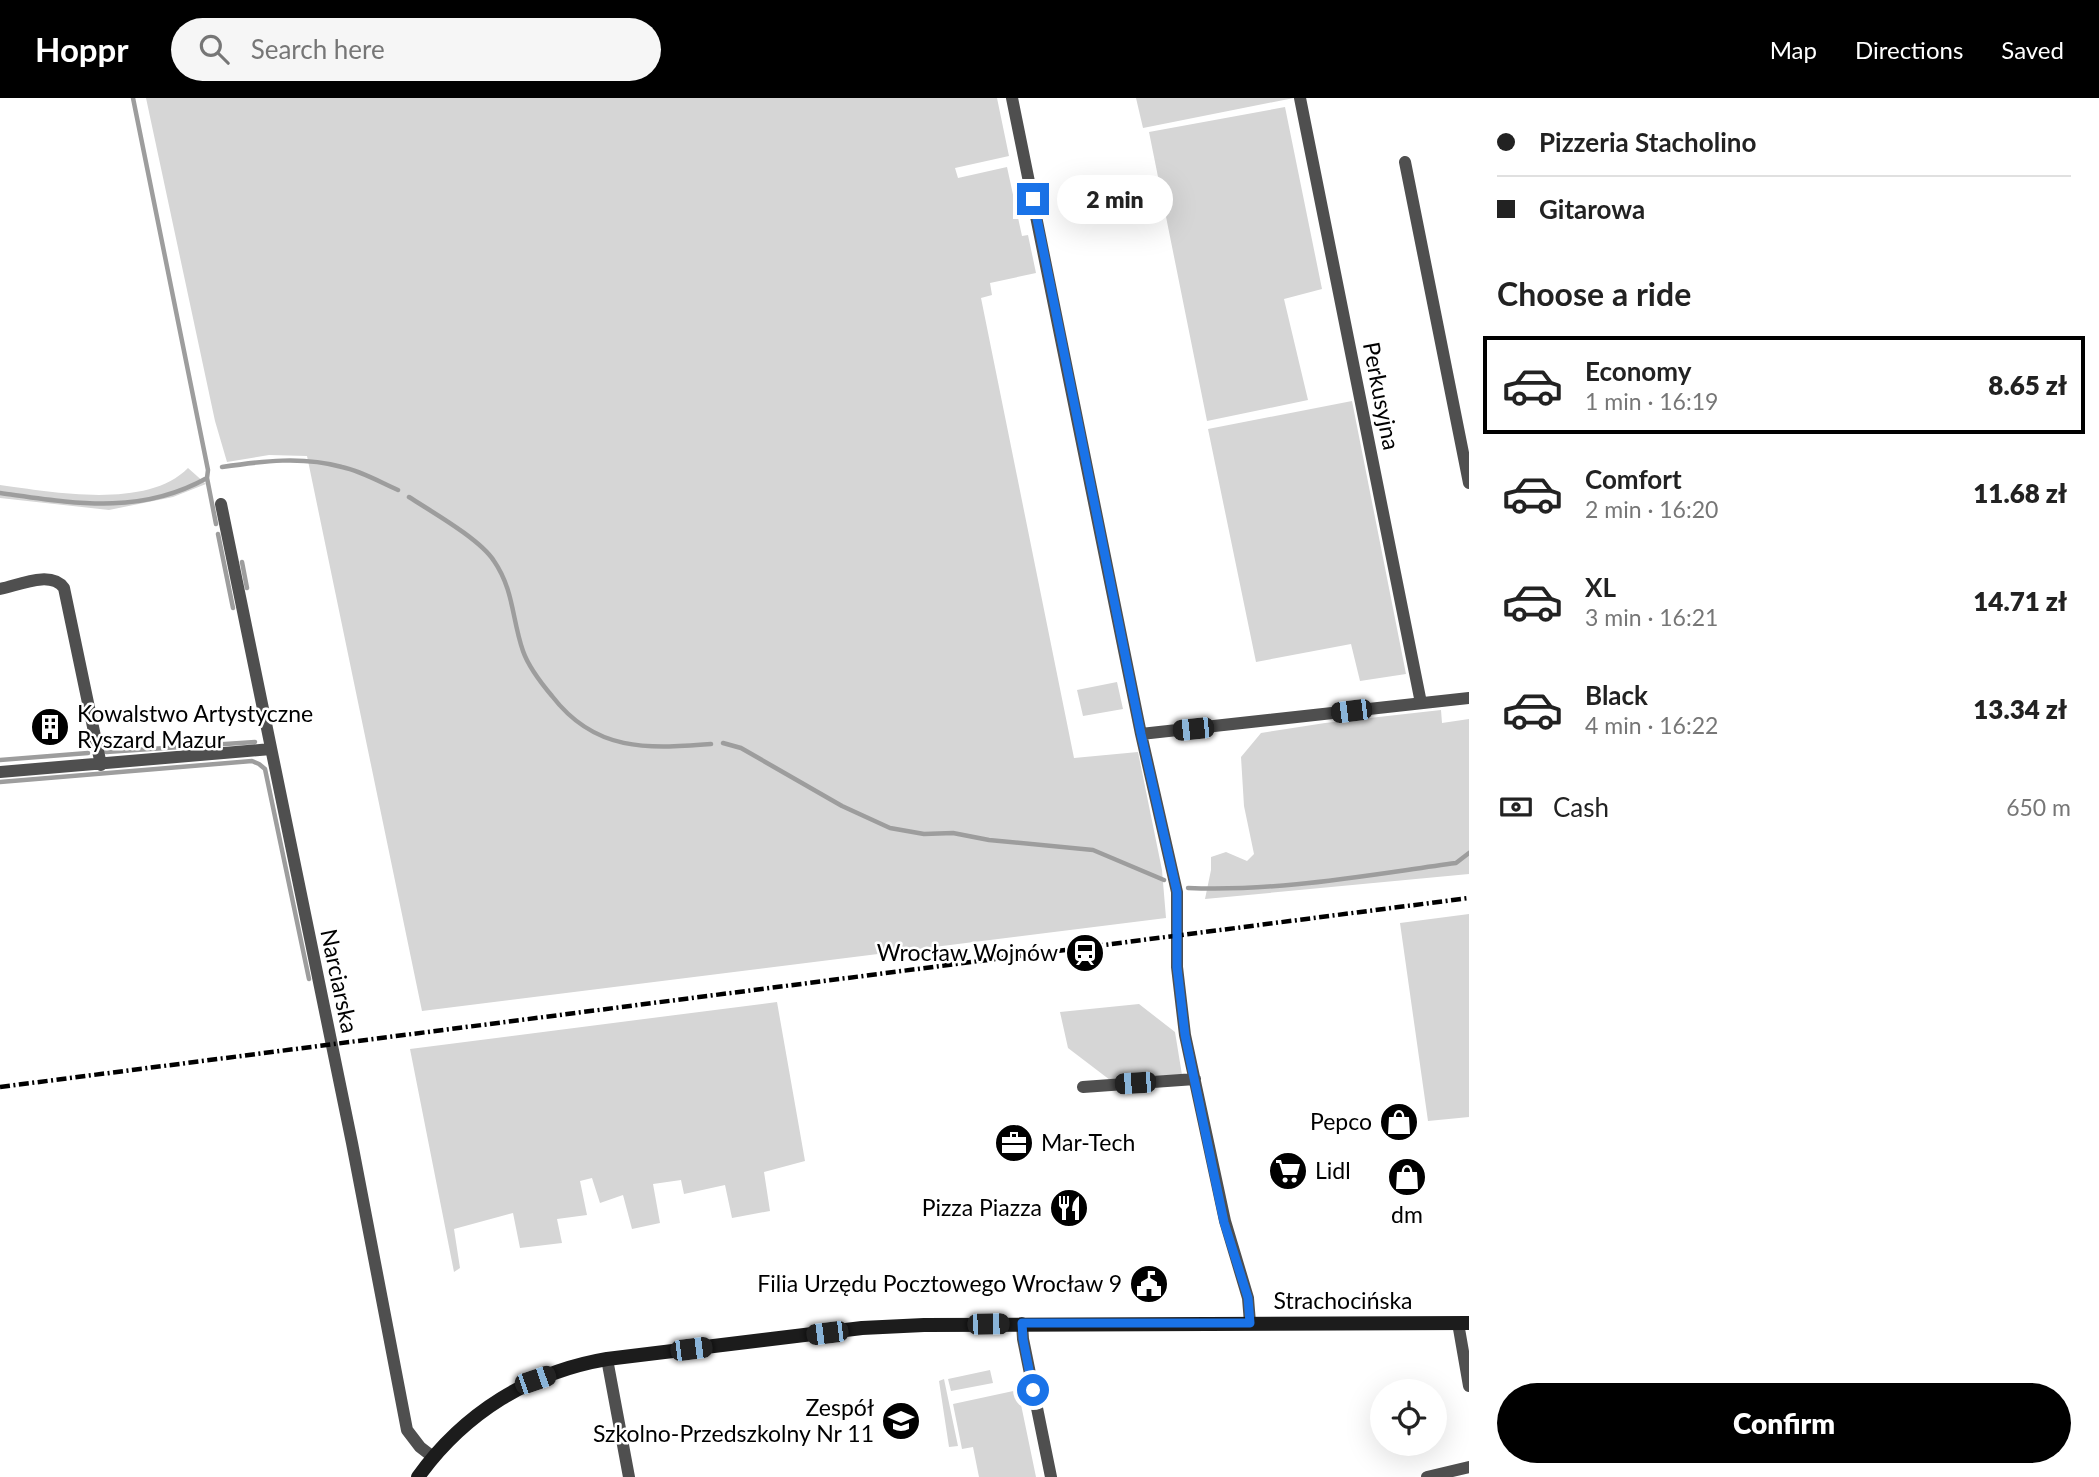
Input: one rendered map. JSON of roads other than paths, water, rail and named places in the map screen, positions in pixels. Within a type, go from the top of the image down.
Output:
[{"type":"main road","name":"Strachocińska","points":[[418,1477],[433,1457],[483,1410],[526,1384],[582,1364],[607,1359],[862,1328],[1022,1323],[1464,1323]]},
{"type":"street","points":[[1012,98],[1141,734],[1177,892],[1179,987],[1185,1035],[1224,1222],[1248,1298],[1250,1323]]},
{"type":"street","name":"Perkusyjna","points":[[1300,98],[1421,703]]},
{"type":"street","points":[[1405,162],[1469,483]]},
{"type":"street","name":"Narciarska","points":[[221,504],[352,1143],[407,1430],[419,1447],[433,1457]]},
{"type":"street","points":[[0,589],[50,578],[58,581],[64,588],[101,765]]},
{"type":"street","points":[[1141,734],[1469,698]]},
{"type":"street","points":[[0,772],[271,749]]},
{"type":"street","points":[[1083,1087],[1195,1079]]},
{"type":"street","points":[[1022,1323],[1051,1477]]},
{"type":"street","points":[[1464,1323],[1469,1386]]},
{"type":"street","points":[[607,1359],[629,1477]]},
{"type":"street","points":[[1427,1477],[1469,1467]]},
{"type":"waterway","points":[[133,98],[208,470],[207,478],[216,524]]},
{"type":"waterway","points":[[222,467],[267,461],[312,462],[356,471],[398,490]]},
{"type":"waterway","points":[[0,493],[80,503],[131,502],[182,490],[207,478]]},
{"type":"waterway","points":[[409,497],[467,535],[494,561],[509,594],[519,639],[532,669],[552,696],[586,728],[604,737],[644,746],[711,744]]},
{"type":"waterway","points":[[218,534],[233,608]]},
{"type":"waterway","points":[[242,562],[247,588]]},
{"type":"waterway","points":[[106,752],[255,742]]},
{"type":"waterway","points":[[723,743],[741,748],[842,806],[890,828],[924,834],[953,833],[989,840],[1093,850],[1164,880]]},
{"type":"waterway","points":[[0,760],[88,753]]},
{"type":"waterway","points":[[0,782],[252,761],[259,764],[265,769],[309,979]]},
{"type":"waterway","points":[[1188,888],[1221,889],[1322,882],[1456,863],[1469,853]]},
{"type":"railway","points":[[0,1087],[1469,898]]},
{"type":"place","name":"Kowalstwo Artystyczne Ryszard Mazur","points":[[50,727]]},
{"type":"place","name":"Wrocław Wojnów","points":[[1085,953]]},
{"type":"place","name":"Pepco","points":[[1399,1122]]},
{"type":"place","name":"Mar-Tech","points":[[1014,1143]]},
{"type":"place","name":"Lidl","points":[[1288,1171]]},
{"type":"place","name":"dm","points":[[1407,1177]]},
{"type":"place","name":"Pizza Piazza","points":[[1069,1208]]},
{"type":"place","name":"Filia Urzędu Pocztowego Wrocław 9","points":[[1149,1284]]},
{"type":"place","name":"Zespół Szkolno-Przedszkolny Nr 11","points":[[901,1421]]}]
